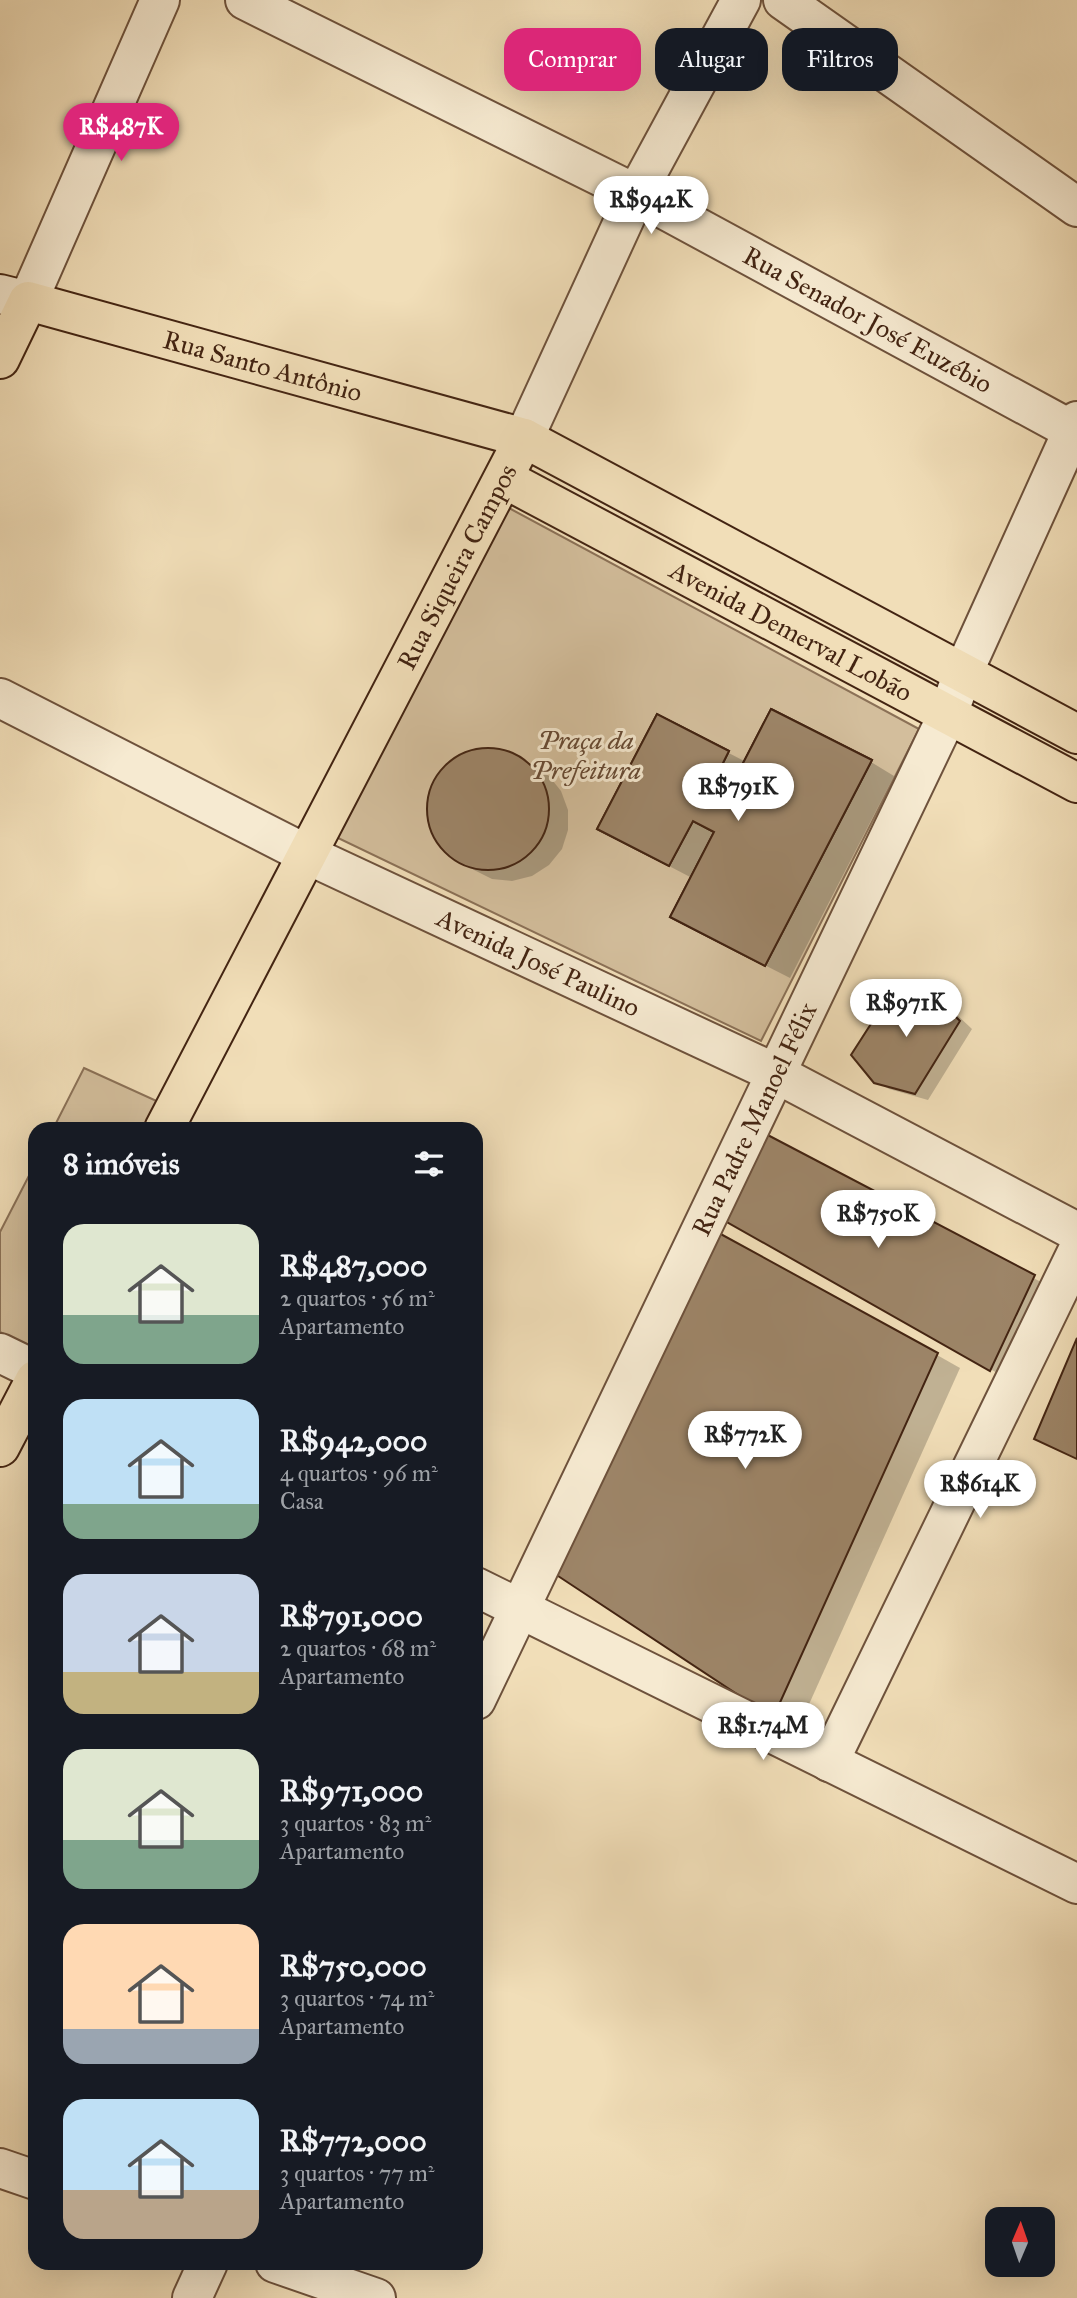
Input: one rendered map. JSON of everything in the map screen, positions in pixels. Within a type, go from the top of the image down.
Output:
[{"type":"main road","points":[[0,359],[14,298]]},
{"type":"main road","name":"Rua Santo Antônio","points":[[14,298],[524,438]]},
{"type":"main road","name":"Rua Siqueira Campos","points":[[168,1122],[524,438]]},
{"type":"main road","name":"Avenida Demerval Lobão","points":[[524,438],[1077,734]]},
{"type":"main road","name":"Avenida Demerval Lobão","points":[[505,479],[1077,783]]},
{"type":"main road","points":[[0,1447],[28,1393]]},
{"type":"street","points":[[14,298],[160,0]]},
{"type":"street","name":"Rua Senador José Euzébio","points":[[245,0],[636,194],[1075,428]]},
{"type":"street","name":"Rua Siqueira Campos","points":[[524,438],[636,194],[741,0]]},
{"type":"street","points":[[783,0],[1077,207]]},
{"type":"street","name":"Rua Padre Manoel Félix","points":[[483,1686],[948,714],[963,673],[1075,428]]},
{"type":"street","name":"Avenida José Paulino","points":[[0,698],[306,853],[775,1073],[1077,1232]]},
{"type":"street","points":[[829,1762],[1077,1252]]},
{"type":"street","points":[[0,1353],[28,1367]]},
{"type":"street","points":[[483,1590],[1077,1884]]},
{"type":"street","points":[[0,2168],[28,2178]]},
{"type":"street","points":[[192,2298],[205,2270]]},
{"type":"street","points":[[295,2270],[376,2298]]},
{"type":"green space","name":"Praça da Prefeitura","points":[[509,508],[919,729],[761,1041],[336,837]]},
{"type":"green space","points":[[84,1068],[161,1103],[152,1122],[57,1122]]},
{"type":"green space","points":[[28,1178],[28,1346],[0,1332],[0,1232]]},
{"type":"building","points":[[771,709],[872,760],[765,966],[670,917],[714,832],[693,821],[669,866],[597,829],[657,714],[729,751],[708,793],[724,800]]},
{"type":"building","points":[[771,709],[872,760],[765,966],[670,917],[714,832],[693,821],[669,866],[597,829],[657,714],[729,751],[708,793],[724,800]]},
{"type":"building","points":[[488,748],[512,752],[531,766],[545,785],[549,809],[545,833],[531,852],[512,866],[488,870],[464,866],[445,852],[431,833],[427,809],[431,785],[445,766],[464,752]]},
{"type":"building","points":[[926,983],[945,991],[942,1003],[960,1021],[915,1094],[874,1083],[851,1055],[894,988],[917,995]]},
{"type":"building","points":[[762,1132],[1035,1275],[990,1371],[718,1217]]},
{"type":"building","points":[[717,1232],[938,1353],[773,1718],[552,1572]]},
{"type":"building","points":[[1077,1338],[1077,1459],[1034,1439]]}]
